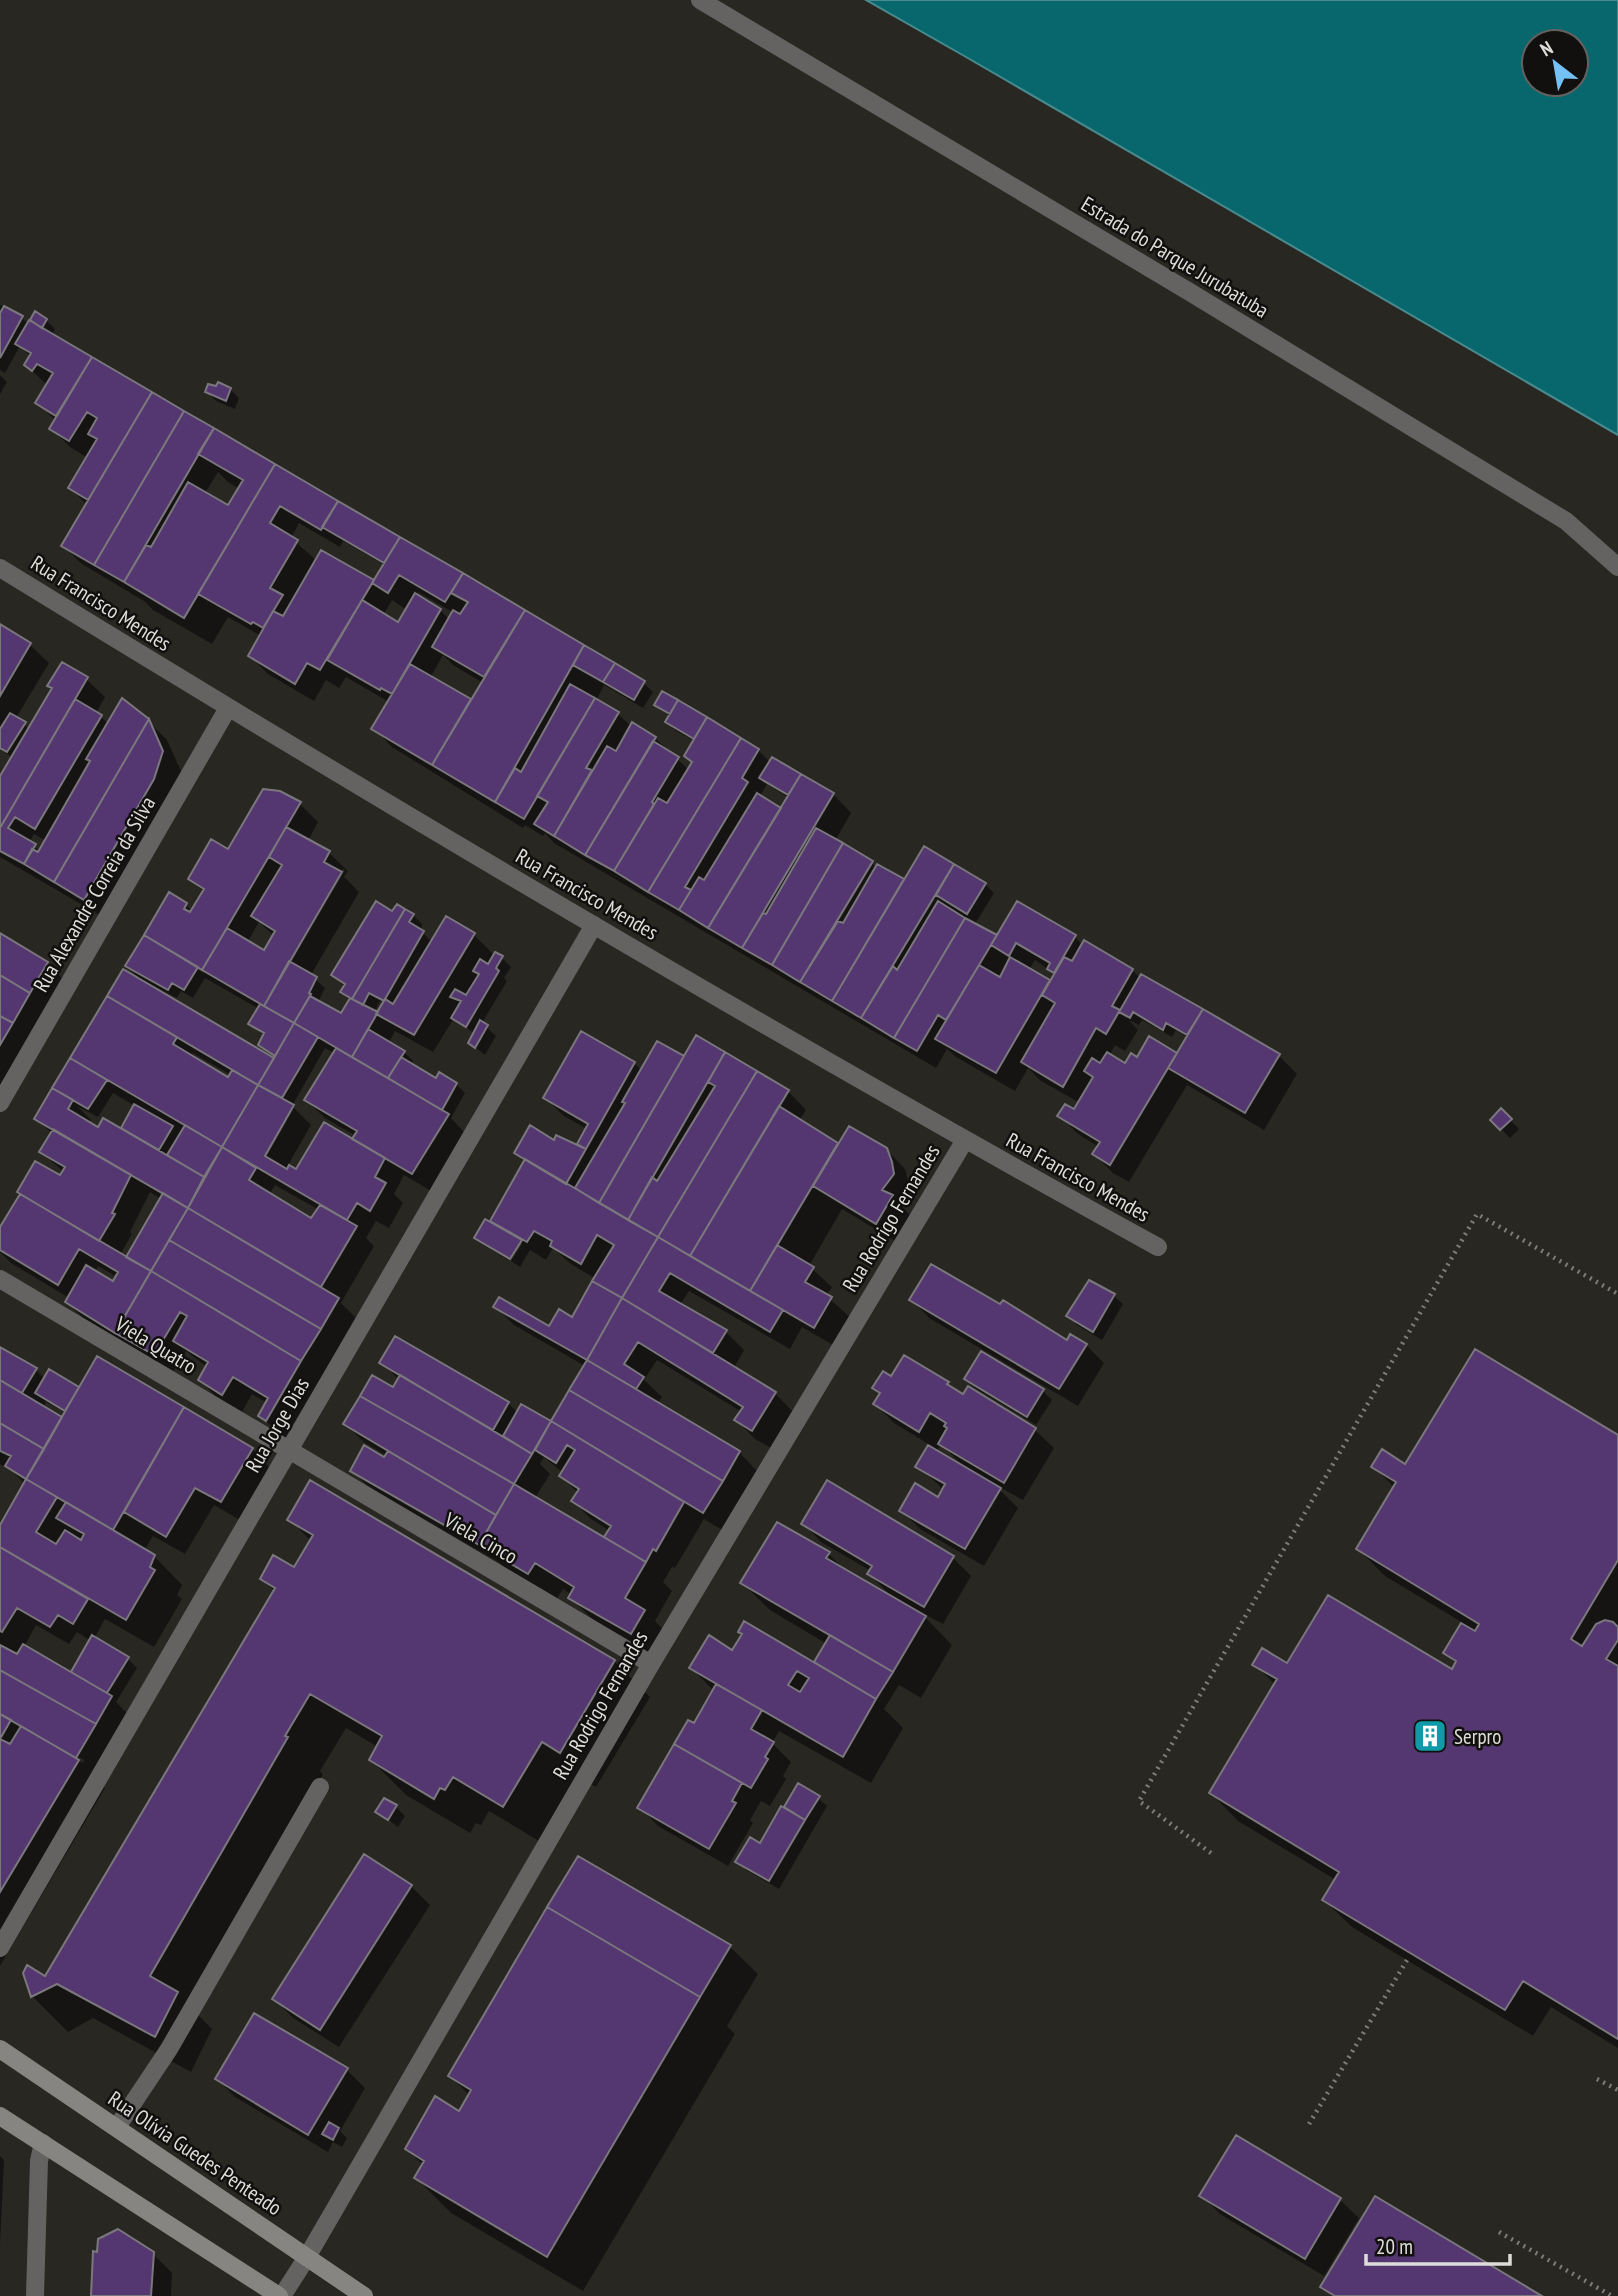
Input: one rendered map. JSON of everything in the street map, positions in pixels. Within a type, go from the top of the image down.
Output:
[{"type":"main road","name":"Rua Olívia Guedes Penteado","points":[[0,2049],[364,2296]]},
{"type":"main road","points":[[0,2116],[280,2296]]},
{"type":"street","name":"Estrada do Parque Jurubatuba","points":[[700,0],[1188,290],[1566,521],[1618,567]]},
{"type":"street","name":"Rua Francisco Mendes","points":[[0,568],[228,708],[594,925],[965,1140],[1158,1247]]},
{"type":"street","name":"Rua Alexandre Correia da Silva","points":[[0,1102],[228,708]]},
{"type":"street","name":"Rua Jorge Dias","points":[[0,1948],[594,925]]},
{"type":"street","name":"Rua Rodrigo Fernandes","points":[[280,2296],[307,2257],[651,1664],[965,1140]]},
{"type":"street","name":"Viela Quatro","points":[[0,1279],[288,1451]]},
{"type":"street","name":"Viela Cinco","points":[[288,1451],[651,1664]]},
{"type":"street","points":[[117,2127],[169,2049],[320,1787]]},
{"type":"street","points":[[35,2296],[39,2161],[43,2143]]},
{"type":"path","points":[[1211,1853],[1139,1801],[1477,1213],[1618,1294]]},
{"type":"path","points":[[1309,2124],[1407,1960]]},
{"type":"path","points":[[1597,2079],[1618,2090]]},
{"type":"path","points":[[1499,2232],[1612,2296]]},
{"type":"water","points":[[866,0],[1618,0],[1618,435],[966,57]]},
{"type":"building","points":[[4,306],[23,316],[0,358],[0,313]]},
{"type":"building","points":[[35,311],[47,319],[42,328],[30,320]]},
{"type":"building","points":[[29,320],[92,357],[56,416],[35,403],[53,373],[37,364],[32,371],[24,365],[31,353],[15,344]]},
{"type":"building","points":[[92,357],[152,392],[88,500],[68,488],[97,439],[88,434],[97,418],[87,412],[69,441],[49,429]]},
{"type":"building","points":[[218,382],[231,388],[226,401],[205,392],[208,384],[216,386]]},
{"type":"building","points":[[152,392],[184,411],[94,565],[61,546]]},
{"type":"building","points":[[184,411],[214,428],[124,582],[94,565]]},
{"type":"building","points":[[214,428],[275,464],[184,618],[124,582],[146,545],[151,547],[188,482],[228,505],[243,480],[198,454]]},
{"type":"building","points":[[275,464],[338,501],[321,530],[280,506],[270,523],[298,540],[270,588],[283,595],[263,628],[198,594]]},
{"type":"building","points":[[338,501],[400,537],[384,563],[322,527]]},
{"type":"building","points":[[400,537],[463,573],[445,602],[399,575],[388,593],[372,583]]},
{"type":"building","points":[[321,550],[374,580],[320,670],[307,663],[295,684],[248,656],[273,611],[283,616]]},
{"type":"building","points":[[463,573],[525,610],[484,677],[432,647],[453,610],[460,614],[468,602],[451,593]]},
{"type":"building","points":[[415,593],[441,609],[392,694],[327,660],[362,600],[398,622]]},
{"type":"building","points":[[525,610],[584,645],[495,802],[432,765]]},
{"type":"building","points":[[0,624],[31,643],[0,696]]},
{"type":"building","points":[[584,645],[615,663],[603,682],[573,665]]},
{"type":"building","points":[[62,662],[88,677],[0,828],[0,776],[52,688],[47,686]]},
{"type":"building","points":[[615,663],[645,681],[634,700],[603,682]]},
{"type":"building","points":[[410,664],[471,699],[432,765],[371,729]]},
{"type":"building","points":[[570,684],[595,698],[524,819],[495,802],[515,768],[521,772]]},
{"type":"building","points":[[662,691],[678,700],[670,714],[654,705]]},
{"type":"building","points":[[122,698],[149,719],[54,882],[24,864],[32,849],[38,852],[90,761],[86,759]]},
{"type":"building","points":[[595,698],[619,712],[586,768],[592,770],[554,836],[534,824],[548,802],[537,796]]},
{"type":"building","points":[[75,699],[102,715],[35,829],[15,817],[8,828],[36,844],[24,864],[0,851],[0,828]]},
{"type":"building","points":[[678,700],[707,717],[694,739],[665,722]]},
{"type":"building","points":[[10,713],[26,722],[7,752],[0,748],[0,729]]},
{"type":"building","points":[[707,717],[741,738],[648,892],[614,871],[658,798],[667,803],[692,762],[684,756]]},
{"type":"building","points":[[149,719],[163,751],[154,779],[84,900],[54,882]]},
{"type":"building","points":[[632,722],[656,737],[585,855],[554,836],[607,746],[616,751]]},
{"type":"building","points":[[741,738],[759,749],[742,778],[748,782],[685,887],[691,890],[679,910],[648,892]]},
{"type":"building","points":[[653,741],[679,757],[614,871],[585,855]]},
{"type":"building","points":[[772,757],[801,774],[788,795],[759,778]]},
{"type":"building","points":[[801,774],[834,793],[742,948],[708,928]]},
{"type":"building","points":[[263,789],[280,791],[301,802],[202,970],[144,935],[169,892],[187,903],[184,909],[190,912],[204,889],[188,879],[211,839],[228,849]]},
{"type":"building","points":[[757,793],[781,808],[708,928],[679,910],[699,877],[704,880]]},
{"type":"building","points":[[286,827],[330,851],[324,862],[342,872],[264,1006],[202,970],[227,928],[264,950],[275,931],[251,916],[282,865],[269,857]]},
{"type":"building","points":[[816,828],[843,843],[772,965],[742,948],[763,913],[766,914]]},
{"type":"building","points":[[843,843],[873,861],[800,982],[772,965]]},
{"type":"building","points":[[924,846],[954,864],[861,1018],[832,1001]]},
{"type":"building","points":[[877,864],[904,879],[832,1001],[800,982],[838,921],[843,923]]},
{"type":"building","points":[[954,864],[986,883],[967,914],[936,895]]},
{"type":"building","points":[[376,901],[392,911],[397,904],[405,909],[352,999],[340,992],[345,984],[331,975]]},
{"type":"building","points":[[938,901],[965,918],[894,1038],[861,1018],[893,966],[897,970]]},
{"type":"building","points":[[1017,901],[1076,935],[1054,973],[1047,969],[1050,963],[1016,943],[1009,956],[991,945]]},
{"type":"building","points":[[405,909],[414,914],[409,922],[424,931],[384,1001],[369,993],[363,1005],[352,999]]},
{"type":"building","points":[[446,916],[475,933],[414,1035],[376,1014],[385,999],[393,1004]]},
{"type":"building","points":[[965,918],[997,935],[946,1020],[938,1015],[917,1051],[894,1038]]},
{"type":"building","points":[[0,933],[48,962],[30,993],[0,975]]},
{"type":"building","points":[[144,935],[198,967],[184,990],[172,983],[168,990],[125,966]]},
{"type":"building","points":[[1084,940],[1133,969],[1112,1006],[1120,1010],[1106,1034],[1096,1028],[1063,1087],[1021,1062],[1055,1003],[1042,995],[1064,957],[1072,961]]},
{"type":"building","points":[[495,952],[503,956],[496,968],[499,971],[466,1027],[451,1018],[461,1001],[450,997],[455,989],[466,995],[479,974],[473,971],[480,959],[488,964]]},
{"type":"building","points":[[1010,957],[1050,980],[996,1073],[935,1039],[979,965],[1000,977]]},
{"type":"building","points":[[289,961],[317,977],[309,993],[311,994],[294,1023],[264,1006]]},
{"type":"building","points":[[123,969],[274,1058],[258,1085],[107,996]]},
{"type":"building","points":[[1141,974],[1203,1009],[1187,1035],[1166,1023],[1163,1030],[1133,1012],[1130,1018],[1119,1012]]},
{"type":"building","points":[[0,975],[30,993],[13,1023],[0,1016]]},
{"type":"building","points":[[107,996],[177,1037],[173,1044],[228,1077],[232,1070],[258,1085],[222,1147],[70,1058]]},
{"type":"building","points":[[310,996],[341,1013],[350,998],[378,1012],[352,1057],[294,1023]]},
{"type":"building","points":[[260,1004],[294,1023],[275,1056],[258,1045],[264,1033],[248,1024]]},
{"type":"building","points":[[1203,1009],[1280,1054],[1245,1113],[1168,1068]]},
{"type":"building","points":[[0,1016],[13,1023],[0,1045]]},
{"type":"building","points":[[480,1020],[488,1025],[475,1048],[468,1043]]},
{"type":"building","points":[[294,1023],[318,1037],[282,1098],[258,1085]]},
{"type":"building","points":[[368,1029],[405,1051],[388,1078],[352,1057]]},
{"type":"building","points":[[581,1031],[635,1062],[586,1149],[577,1144],[588,1124],[543,1098]]},
{"type":"building","points":[[696,1035],[725,1052],[628,1220],[599,1203]]},
{"type":"building","points":[[1149,1036],[1177,1053],[1110,1165],[1092,1154],[1100,1142],[1057,1116],[1065,1104],[1074,1109],[1093,1077],[1084,1071],[1092,1058],[1100,1063],[1107,1052],[1125,1063],[1131,1053],[1137,1057]]},
{"type":"building","points":[[657,1041],[684,1056],[599,1203],[575,1188],[625,1103],[622,1102]]},
{"type":"building","points":[[336,1048],[449,1114],[412,1174],[352,1139],[357,1131],[304,1100]]},
{"type":"building","points":[[725,1052],[757,1071],[658,1237],[628,1220],[652,1177],[657,1181],[715,1086],[708,1082]]},
{"type":"building","points":[[401,1057],[436,1078],[439,1072],[457,1083],[442,1110],[388,1078]]},
{"type":"building","points":[[70,1058],[107,1080],[88,1109],[52,1088]]},
{"type":"building","points":[[757,1071],[789,1090],[690,1256],[658,1237]]},
{"type":"building","points":[[258,1085],[294,1105],[265,1156],[287,1169],[289,1165],[296,1169],[324,1122],[385,1158],[375,1177],[386,1183],[370,1211],[357,1203],[347,1220],[222,1147]]},
{"type":"building","points":[[52,1088],[73,1100],[68,1109],[98,1127],[103,1118],[204,1177],[188,1208],[34,1119]]},
{"type":"building","points":[[134,1104],[173,1126],[159,1150],[121,1128]]},
{"type":"building","points":[[779,1106],[838,1143],[750,1291],[690,1256]]},
{"type":"building","points":[[1501,1108],[1512,1119],[1500,1130],[1490,1120]]},
{"type":"building","points":[[185,1125],[222,1147],[204,1177],[167,1155]]},
{"type":"building","points":[[530,1125],[554,1140],[556,1135],[586,1149],[566,1184],[514,1153]]},
{"type":"building","points":[[849,1126],[887,1148],[892,1162],[894,1174],[882,1190],[893,1195],[876,1224],[813,1186]]},
{"type":"building","points":[[53,1129],[131,1175],[112,1213],[115,1214],[99,1241],[17,1192],[35,1161],[60,1175],[65,1167],[39,1152]]},
{"type":"building","points":[[222,1147],[256,1168],[249,1180],[311,1218],[320,1205],[357,1226],[321,1287],[188,1208]]},
{"type":"building","points":[[525,1159],[658,1237],[622,1298],[592,1281],[614,1245],[597,1235],[581,1264],[550,1246],[552,1241],[534,1231],[527,1242],[490,1221]]},
{"type":"building","points":[[163,1193],[188,1208],[151,1271],[126,1257]]},
{"type":"building","points":[[20,1194],[151,1271],[115,1333],[65,1302],[86,1265],[113,1281],[118,1272],[79,1249],[58,1285],[0,1250],[0,1227]]},
{"type":"building","points":[[188,1208],[339,1298],[321,1329],[169,1240]]},
{"type":"building","points":[[485,1219],[522,1240],[510,1259],[474,1238]]},
{"type":"building","points":[[658,1237],[783,1310],[770,1332],[670,1273],[659,1291],[727,1330],[713,1353],[622,1298]]},
{"type":"building","points":[[169,1240],[321,1329],[301,1361],[151,1271]]},
{"type":"building","points":[[777,1245],[814,1267],[805,1282],[832,1297],[814,1328],[750,1291]]},
{"type":"building","points":[[931,1264],[1000,1304],[1003,1300],[1067,1340],[1070,1334],[1087,1344],[1059,1389],[909,1300]]},
{"type":"building","points":[[151,1271],[301,1361],[266,1421],[258,1416],[268,1398],[233,1377],[222,1395],[198,1380],[208,1362],[173,1341],[187,1316],[180,1312],[154,1355],[115,1333]]},
{"type":"building","points":[[1089,1280],[1115,1294],[1093,1332],[1066,1316]]},
{"type":"building","points":[[592,1281],[622,1298],[587,1360],[493,1307],[499,1297],[549,1326],[559,1309],[572,1317]]},
{"type":"building","points":[[622,1298],[776,1392],[752,1431],[734,1420],[743,1407],[638,1342],[624,1364],[644,1377],[636,1389],[587,1360]]},
{"type":"building","points":[[395,1336],[509,1402],[493,1430],[379,1363]]},
{"type":"building","points":[[0,1347],[37,1368],[22,1393],[0,1380]]},
{"type":"building","name":"Serpro","points":[[1475,1349],[1618,1435],[1618,1560],[1571,1639],[1582,1646],[1596,1624],[1605,1620],[1618,1627],[1618,1640],[1606,1659],[1618,1666],[1618,2039],[1523,1981],[1505,2010],[1322,1900],[1339,1872],[1209,1793],[1277,1679],[1252,1665],[1262,1648],[1287,1663],[1328,1595],[1452,1669],[1456,1661],[1443,1653],[1461,1623],[1475,1631],[1479,1624],[1356,1549],[1396,1482],[1371,1467],[1382,1449],[1405,1464]]},
{"type":"building","points":[[981,1351],[1044,1389],[1027,1417],[964,1379]]},
{"type":"building","points":[[904,1355],[949,1382],[947,1384],[963,1394],[968,1386],[1036,1428],[1004,1483],[938,1444],[947,1428],[944,1426],[946,1423],[930,1413],[919,1432],[873,1404],[880,1393],[872,1388],[883,1371],[891,1376]]},
{"type":"building","points":[[97,1356],[184,1407],[113,1530],[26,1479]]},
{"type":"building","points":[[587,1360],[740,1451],[723,1481],[569,1390]]},
{"type":"building","points":[[49,1369],[79,1387],[65,1411],[35,1393]]},
{"type":"building","points":[[372,1375],[393,1387],[400,1375],[532,1454],[514,1484],[360,1396]]},
{"type":"building","points":[[0,1380],[62,1417],[44,1449],[0,1423]]},
{"type":"building","points":[[569,1390],[723,1481],[703,1513],[551,1421]]},
{"type":"building","points":[[360,1396],[514,1484],[496,1515],[343,1424]]},
{"type":"building","points":[[521,1404],[551,1421],[532,1454],[503,1436]]},
{"type":"building","points":[[184,1407],[253,1448],[221,1502],[195,1488],[166,1537],[124,1512]]},
{"type":"building","points":[[551,1421],[684,1502],[656,1551],[653,1549],[646,1562],[604,1537],[611,1526],[571,1501],[579,1489],[559,1476],[575,1450],[567,1445],[556,1463],[535,1450]]},
{"type":"building","points":[[0,1423],[44,1449],[26,1479],[5,1466],[11,1456],[0,1451]]},
{"type":"building","points":[[364,1445],[384,1457],[388,1451],[496,1515],[479,1545],[350,1471]]},
{"type":"building","points":[[928,1445],[1001,1488],[965,1549],[899,1511],[915,1483],[938,1497],[945,1484],[915,1467]]},
{"type":"building","points":[[26,1479],[57,1497],[36,1532],[56,1544],[65,1530],[81,1540],[84,1534],[56,1518],[66,1502],[155,1555],[150,1567],[155,1570],[126,1620],[0,1547],[0,1525]]},
{"type":"building","points":[[310,1480],[615,1660],[560,1753],[542,1742],[503,1807],[453,1777],[445,1790],[440,1788],[434,1799],[369,1760],[382,1736],[310,1694],[150,1976],[178,1992],[155,2037],[57,1984],[31,1997],[23,1973],[27,1965],[45,1976],[275,1588],[260,1579],[273,1555],[294,1567],[313,1535],[287,1520]]},
{"type":"building","points":[[827,1480],[954,1556],[924,1607],[867,1574],[872,1566],[801,1524]]},
{"type":"building","points":[[514,1484],[646,1562],[625,1598],[645,1610],[631,1634],[568,1598],[574,1587],[535,1563],[528,1574],[479,1545]]},
{"type":"building","points":[[777,1522],[830,1552],[826,1558],[926,1616],[893,1672],[740,1583]]},
{"type":"building","points":[[0,1547],[88,1599],[73,1624],[58,1615],[50,1627],[17,1608],[2,1632],[0,1631]]},
{"type":"building","points":[[744,1621],[876,1699],[843,1757],[689,1668],[709,1635],[732,1650],[742,1634],[738,1632]],"holes":[[[797,1671],[809,1678],[800,1692],[788,1685]]]},
{"type":"building","points":[[92,1635],[129,1657],[107,1693],[71,1672]]},
{"type":"building","points":[[830,1635],[893,1672],[876,1699],[814,1662]]},
{"type":"building","points":[[23,1644],[112,1696],[96,1724],[0,1670],[0,1645],[17,1654]]},
{"type":"building","points":[[0,1670],[96,1724],[76,1758],[0,1714]]},
{"type":"building","points":[[716,1684],[762,1710],[751,1729],[774,1742],[765,1757],[768,1759],[751,1788],[674,1744],[688,1720],[694,1723]]},
{"type":"building","points":[[0,1714],[11,1720],[0,1739]]},
{"type":"building","points":[[21,1726],[79,1760],[0,1892],[0,1739],[10,1744]]},
{"type":"building","points":[[674,1744],[742,1783],[732,1801],[736,1803],[709,1849],[637,1808]]},
{"type":"building","points":[[798,1783],[820,1796],[805,1820],[784,1807]]},
{"type":"building","points":[[384,1798],[397,1805],[388,1820],[375,1812]]},
{"type":"building","points":[[781,1806],[805,1820],[769,1881],[735,1862],[750,1837],[760,1843]]},
{"type":"building","points":[[364,1854],[412,1885],[320,2030],[272,1999]]},
{"type":"building","points":[[578,1856],[731,1945],[700,1997],[547,1907]]},
{"type":"building","points":[[547,1907],[700,1997],[547,2257],[414,2178],[424,2161],[405,2149],[435,2096],[459,2111],[471,2090],[448,2076]]},
{"type":"building","points":[[254,2013],[348,2068],[308,2135],[215,2079]]},
{"type":"building","points":[[329,2122],[339,2128],[333,2140],[322,2134]]},
{"type":"building","points":[[1236,2135],[1341,2198],[1305,2259],[1199,2196]]},
{"type":"building","points":[[1375,2196],[1542,2296],[1335,2296],[1320,2287]]},
{"type":"building","points":[[118,2229],[154,2252],[151,2296],[91,2296],[93,2251],[97,2252],[98,2239]]},
{"type":"place","name":"Serpro","points":[[1430,1736]]}]
